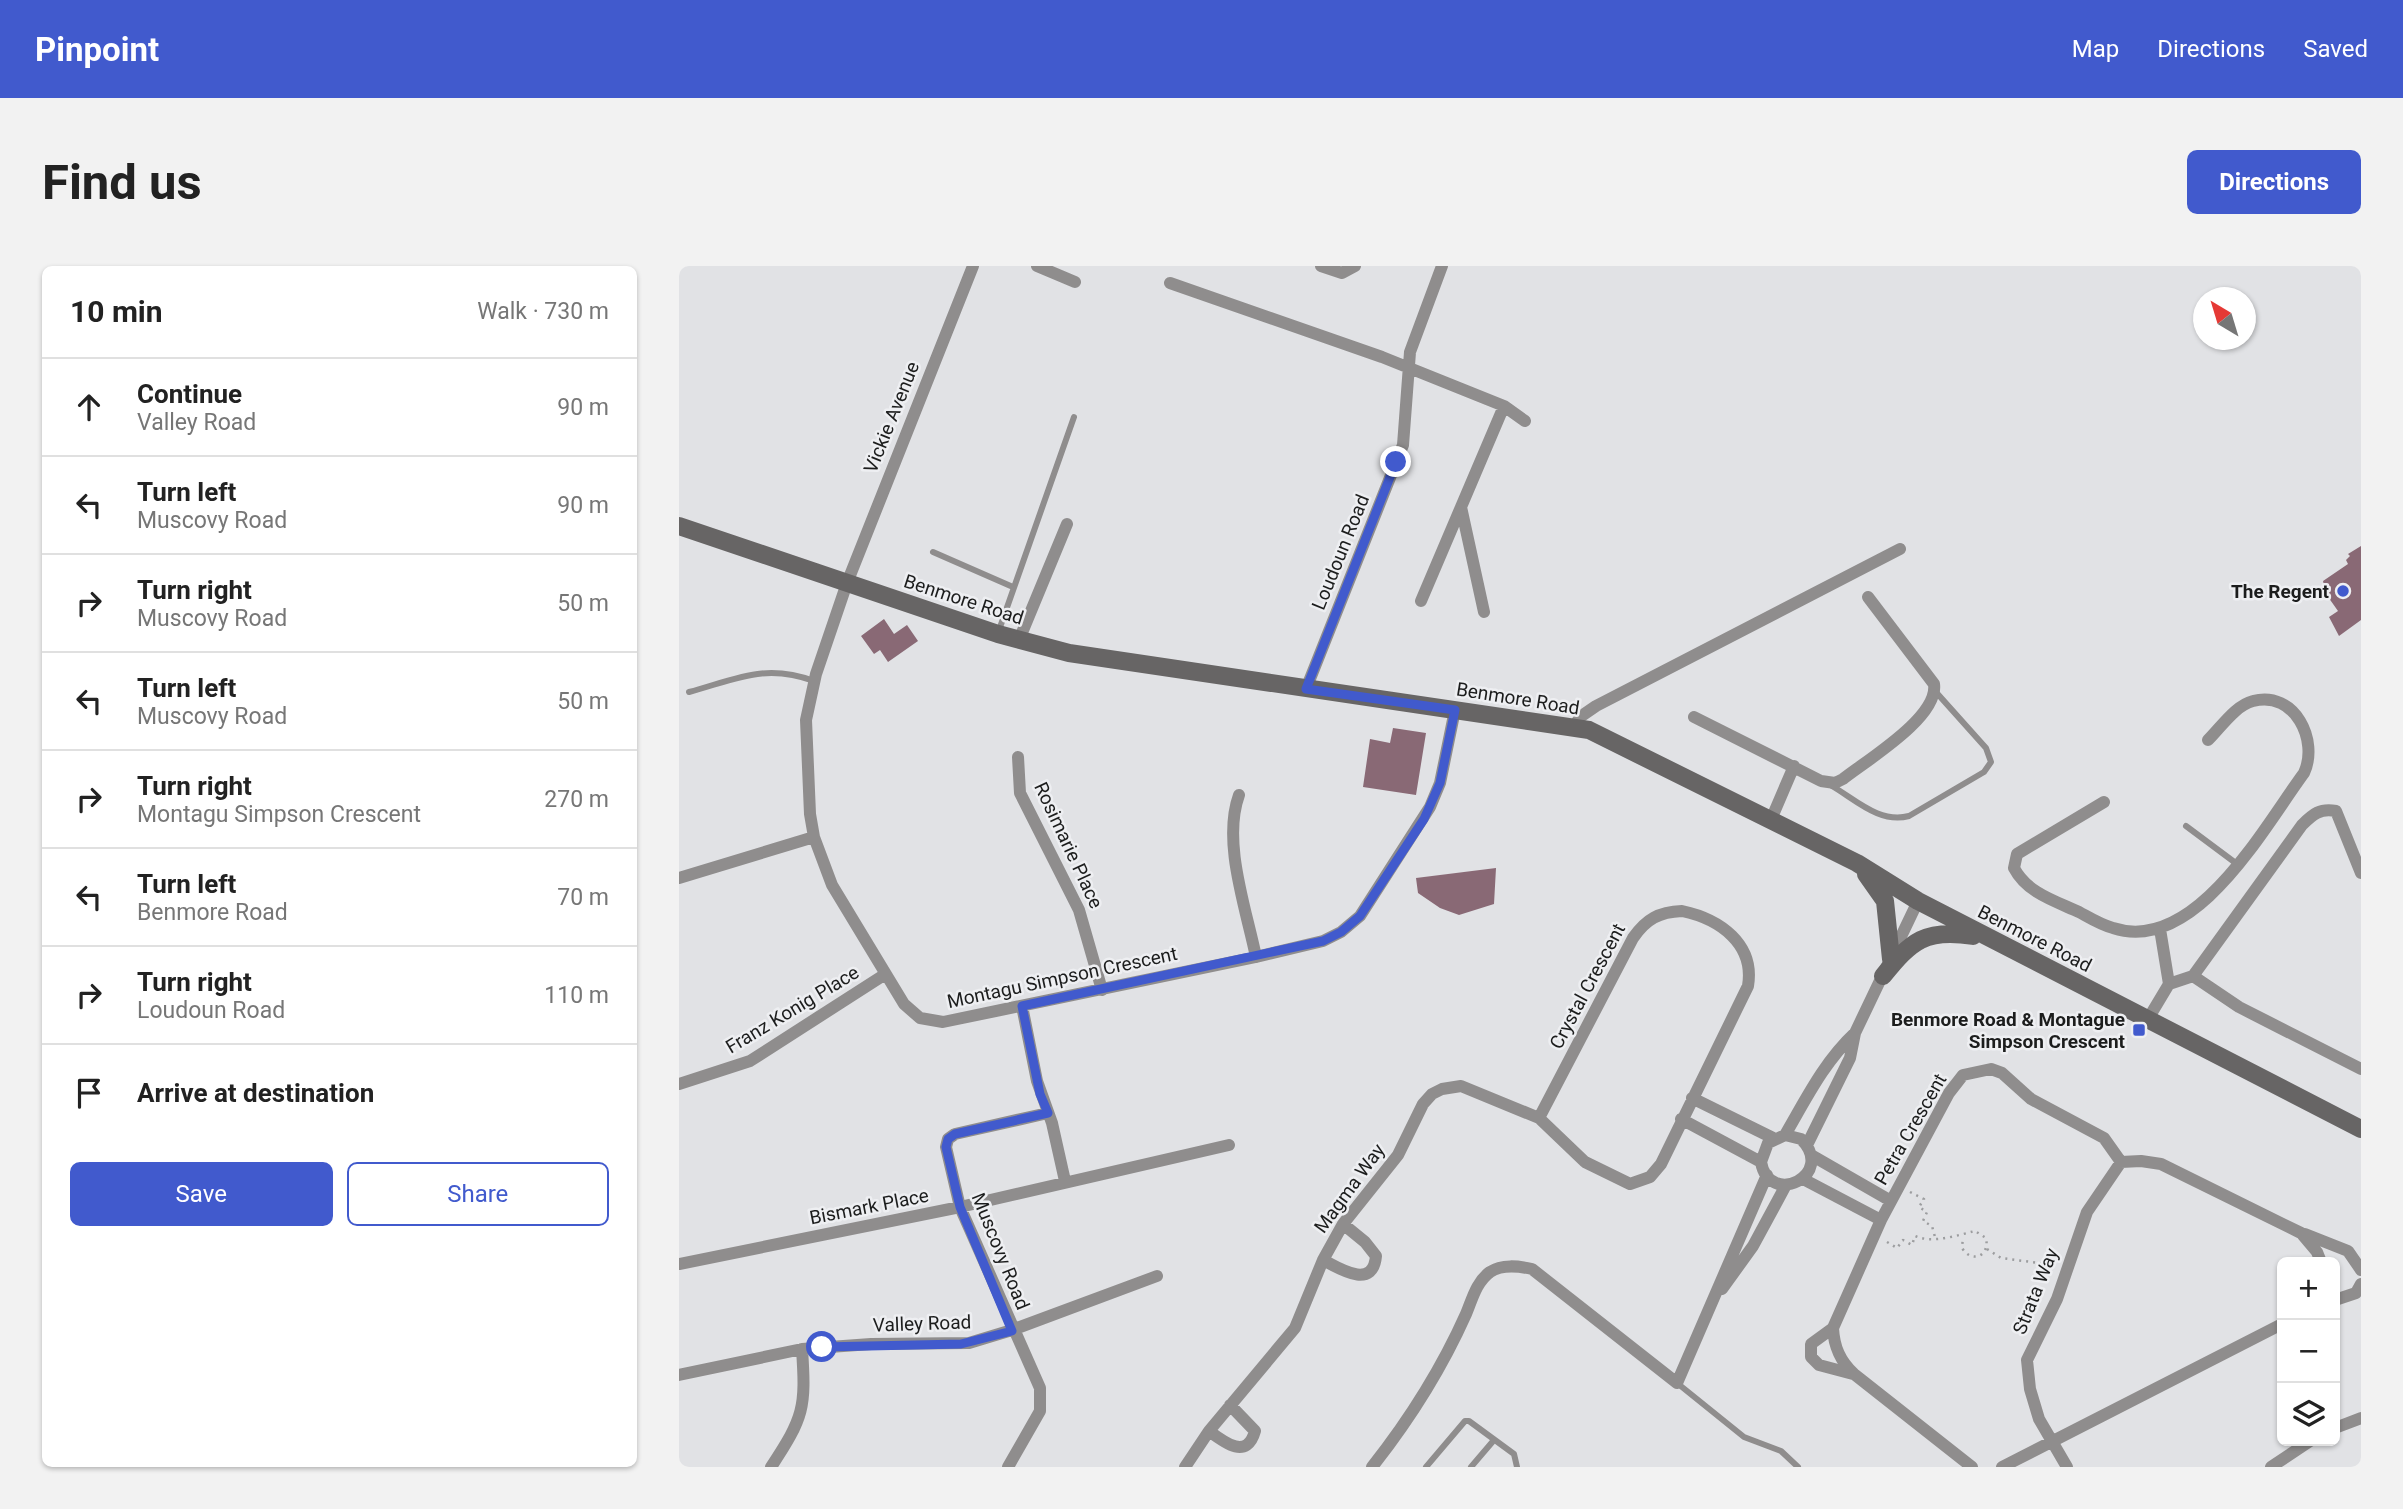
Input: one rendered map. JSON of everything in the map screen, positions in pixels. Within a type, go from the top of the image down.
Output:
[{"type":"street","name":"Vickie Avenue","points":[[847,583],[973,266]]},
{"type":"street","points":[[1037,266],[1075,282]]},
{"type":"street","points":[[1321,266],[1342,273],[1355,266]]},
{"type":"street","name":"Loudoun Road","points":[[1306,689],[1403,444],[1409,369],[1415,335],[1442,266]]},
{"type":"street","points":[[1170,283],[1409,369],[1504,406],[1525,421]]},
{"type":"street","points":[[1421,601],[1504,406]]},
{"type":"street","points":[[1461,507],[1485,612]]},
{"type":"street","points":[[1019,639],[1067,524]]},
{"type":"street","name":"Benmore Road","points":[[679,526],[997,634],[1069,653],[1574,727],[1617,742],[1770,822],[1857,863],[1918,901],[2361,1129]]},
{"type":"street","points":[[1574,727],[1580,717],[1596,706],[1900,549]]},
{"type":"street","name":"Montagu Simpson Crescent","points":[[847,583],[807,707],[805,738],[814,837],[832,886],[884,975],[912,1013],[931,1021],[943,1022],[1256,957],[1323,941],[1341,932],[1360,916],[1435,796],[1455,710]]},
{"type":"street","points":[[1694,717],[1828,783],[1843,779],[1925,715],[1935,691],[1934,684],[1868,597]]},
{"type":"street","points":[[2104,802],[2017,854],[2014,868],[2024,882],[2037,892],[2113,928],[2160,929],[2185,917],[2205,902],[2237,864],[2304,773],[2311,754],[2299,719],[2291,707],[2282,703],[2251,701],[2239,709],[2208,740]]},
{"type":"street","name":"Rosimarie Place","points":[[1018,757],[1020,793],[1079,910],[1102,989]]},
{"type":"street","points":[[1770,822],[1794,766]]},
{"type":"street","points":[[1239,795],[1233,810],[1233,843],[1256,957]]},
{"type":"street","points":[[2148,1018],[2169,984],[2193,976],[2302,825],[2315,813],[2326,809],[2336,811],[2361,873]]},
{"type":"street","points":[[679,878],[814,837]]},
{"type":"street","points":[[1857,863],[1879,889],[1885,901],[1891,959]]},
{"type":"street","points":[[1717,1294],[1753,1246],[1786,1185],[1803,1178],[1810,1167],[1809,1150],[1850,1058],[1855,1033],[1918,901]]},
{"type":"street","name":"Crystal Crescent","points":[[1672,912],[1691,913],[1738,942],[1748,957],[1748,986],[1661,1164],[1650,1177],[1630,1184],[1602,1173],[1585,1162],[1539,1118],[1643,923],[1672,912]]},
{"type":"street","points":[[2160,929],[2169,984]]},
{"type":"street","points":[[1882,976],[1900,955],[1932,933],[1947,932],[1990,939]]},
{"type":"street","name":"Franz Konig Place","points":[[679,1084],[750,1061],[884,975]]},
{"type":"street","points":[[2193,976],[2239,1007],[2361,1069]]},
{"type":"street","points":[[1022,1006],[1040,1094],[1048,1113],[1065,1181]]},
{"type":"street","points":[[1786,1185],[1766,1175],[1761,1162],[1764,1148],[1779,1137],[1821,1073],[1855,1033]]},
{"type":"street","name":"Petra Crescent","points":[[1854,1374],[1819,1365],[1811,1357],[1811,1344],[1833,1328],[1881,1220],[1954,1084],[1963,1075],[1977,1069],[1991,1069],[2003,1073],[2031,1099],[2104,1138],[2121,1162]]},
{"type":"street","name":"Magma Way","points":[[1185,1467],[1209,1431],[1295,1328],[1323,1260],[1343,1224],[1398,1156],[1423,1104],[1442,1088],[1461,1086],[1472,1088],[1539,1118]]},
{"type":"street","points":[[1692,1098],[1779,1137],[1793,1136],[1809,1150],[1891,1201]]},
{"type":"street","name":"Muscovy Road","points":[[1008,1467],[1035,1422],[1041,1398],[960,1207],[946,1147],[950,1137],[1048,1113]]},
{"type":"street","points":[[1681,1119],[1761,1162]]},
{"type":"street","name":"Bismark Place","points":[[679,1264],[960,1207],[1229,1145]]},
{"type":"street","points":[[2121,1162],[2161,1164],[2301,1233],[2348,1251],[2361,1270]]},
{"type":"street","name":"Strata Way","points":[[2067,1467],[2051,1442],[2033,1402],[2027,1360],[2057,1299],[2087,1212],[2121,1162]]},
{"type":"street","points":[[1372,1467],[1433,1380],[1476,1287],[1488,1273],[1497,1268],[1515,1266],[1532,1269],[1677,1382],[1766,1175]]},
{"type":"street","points":[[1803,1178],[1881,1220]]},
{"type":"street","points":[[1323,1260],[1357,1275],[1368,1273],[1373,1268],[1376,1256],[1372,1249],[1343,1224]]},
{"type":"street","points":[[2301,1233],[2319,1257]]},
{"type":"street","name":"Valley Road","points":[[679,1374],[802,1349],[871,1344],[961,1344],[1012,1331],[1157,1276]]},
{"type":"street","points":[[2340,1298],[2355,1293],[2361,1284]]},
{"type":"street","points":[[2002,1467],[2277,1327]]},
{"type":"street","points":[[1833,1328],[1840,1357],[1854,1374],[1972,1467]]},
{"type":"street","points":[[771,1467],[796,1429],[803,1412],[805,1395],[802,1349]]},
{"type":"street","points":[[1209,1431],[1235,1448],[1241,1448],[1253,1438],[1255,1431],[1252,1425],[1230,1405]]},
{"type":"street","points":[[2340,1426],[2361,1418]]},
{"type":"street","points":[[2271,1467],[2302,1446]]},
{"type":"lane","points":[[997,634],[1074,417]]},
{"type":"lane","points":[[933,552],[1013,587]]},
{"type":"lane","points":[[689,692],[768,671],[790,672],[814,681]]},
{"type":"lane","points":[[1828,783],[1884,818],[1896,820],[1909,816],[1984,772],[1991,762],[1986,748],[1935,691]]},
{"type":"lane","points":[[2186,826],[2237,864]]},
{"type":"lane","points":[[1677,1382],[1744,1437],[1781,1451],[1798,1467]]},
{"type":"lane","points":[[1426,1467],[1462,1422],[1469,1422],[1514,1454],[1517,1467]]},
{"type":"lane","points":[[1471,1467],[1494,1440]]},
{"type":"path","points":[[1901,1187],[1924,1199],[1919,1207],[1927,1212],[1923,1221],[1932,1226],[1935,1237]]},
{"type":"path","points":[[1875,1235],[1897,1248],[1903,1240],[1912,1245],[1915,1236],[1922,1239],[1963,1237],[1970,1232],[1979,1232],[1986,1238],[1987,1249],[1982,1256],[1969,1256],[1962,1248],[1963,1237]]},
{"type":"path","points":[[1987,1249],[2001,1258],[2069,1267]]},
{"type":"building","name":"The Regent","points":[[2361,546],[2361,620],[2339,636],[2329,617],[2338,611],[2326,594],[2323,581],[2348,564],[2348,554]]},
{"type":"building","points":[[884,619],[894,634],[907,625],[918,641],[888,662],[880,650],[874,654],[861,636]]},
{"type":"building","points":[[1393,728],[1426,733],[1416,795],[1363,787],[1370,739],[1390,743]]},
{"type":"building","points":[[1496,868],[1494,904],[1459,915],[1440,908],[1418,893],[1416,878]]},
{"type":"place","name":"The Regent","points":[[2343,591]]},
{"type":"place","name":"Benmore Road & Montague Simpson Crescent","points":[[2139,1030]]},
{"type":"route","points":[[822,1347],[961,1344],[1012,1331],[960,1207],[946,1147],[948,1139],[955,1134],[1048,1113],[1040,1094],[1022,1006],[1323,941],[1349,927],[1360,916],[1424,819],[1440,783],[1455,710],[1306,689],[1396,462]]}]
